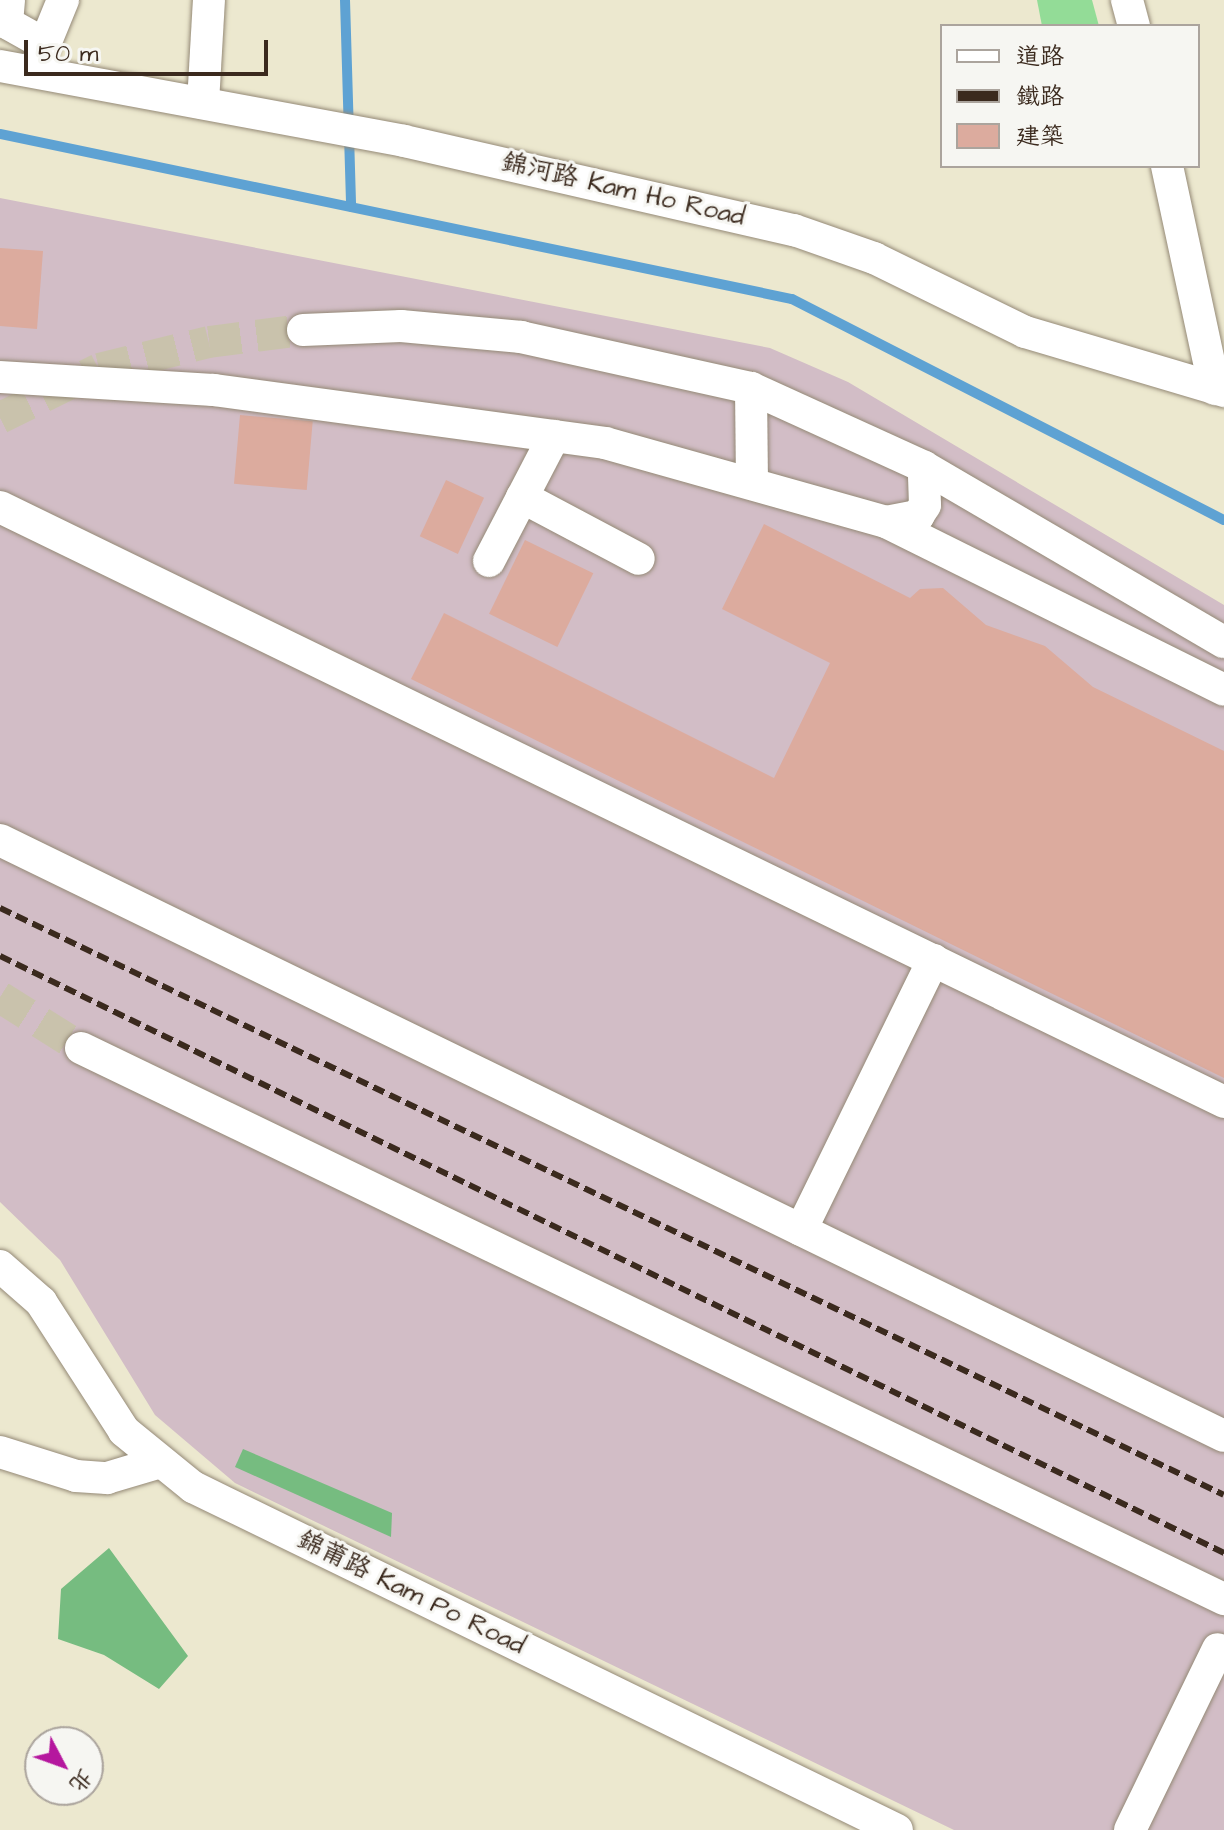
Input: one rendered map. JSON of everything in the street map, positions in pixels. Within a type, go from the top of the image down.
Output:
[{"type":"street","points":[[9,0],[7,23],[39,57],[63,0]]},
{"type":"street","points":[[203,103],[209,0]]},
{"type":"street","points":[[1127,0],[1133,24]]},
{"type":"street","name":"錦河路 Kam Ho Road","points":[[0,66],[39,57],[203,103],[404,141],[794,230],[874,258],[1025,332],[1220,390]]},
{"type":"street","points":[[1167,168],[1220,390]]},
{"type":"street","points":[[303,330],[401,326],[521,337],[751,388],[924,467],[1224,642]]},
{"type":"street","points":[[0,377],[214,390],[554,436],[752,482],[886,522],[1224,690]]},
{"type":"street","points":[[751,388],[752,482]]},
{"type":"street","points":[[489,561],[554,436]]},
{"type":"street","points":[[886,522],[918,516],[925,505],[924,467]]},
{"type":"street","points":[[522,497],[639,559]]},
{"type":"street","points":[[0,507],[1224,1102]]},
{"type":"street","points":[[0,840],[1224,1436]]},
{"type":"street","points":[[801,1230],[933,960]]},
{"type":"street","points":[[81,1048],[1224,1599]]},
{"type":"street","name":"錦莆路 Kam Po Road","points":[[0,1266],[41,1302],[124,1431],[157,1463],[897,1830]]},
{"type":"street","points":[[0,1452],[76,1476],[107,1478],[157,1463]]},
{"type":"street","points":[[1130,1830],[1218,1649]]},
{"type":"shaded area","points":[[0,198],[770,348],[848,382],[1224,605],[1224,1830],[954,1830],[235,1483],[155,1415],[60,1260],[0,1202]]},
{"type":"green space","points":[[1037,0],[1092,0],[1098,24],[1042,24]]},
{"type":"green space","points":[[243,1449],[392,1513],[391,1537],[235,1467]]},
{"type":"green space","points":[[109,1548],[188,1656],[159,1689],[104,1655],[58,1639],[61,1589]]},
{"type":"building","points":[[0,248],[43,251],[37,329],[0,326]]},
{"type":"building","points":[[240,415],[313,421],[307,490],[234,484]]},
{"type":"building","points":[[446,480],[484,498],[458,554],[420,536]]},
{"type":"building","points":[[764,524],[910,598],[920,589],[943,588],[986,625],[1045,646],[1093,687],[1224,751],[1224,1078],[411,679],[444,613],[774,778],[830,663],[722,609]]},
{"type":"building","points":[[525,540],[593,573],[557,647],[489,614]]},
{"type":"waterway","points":[[345,0],[351,207]]},
{"type":"waterway","points":[[0,134],[792,299],[1224,520]]},
{"type":"tunnel","points":[[0,418],[99,369],[209,342],[303,330]]},
{"type":"tunnel","points":[[0,997],[81,1048]]},
{"type":"railway","points":[[0,908],[1224,1495]]},
{"type":"railway","points":[[0,956],[1224,1553]]}]
